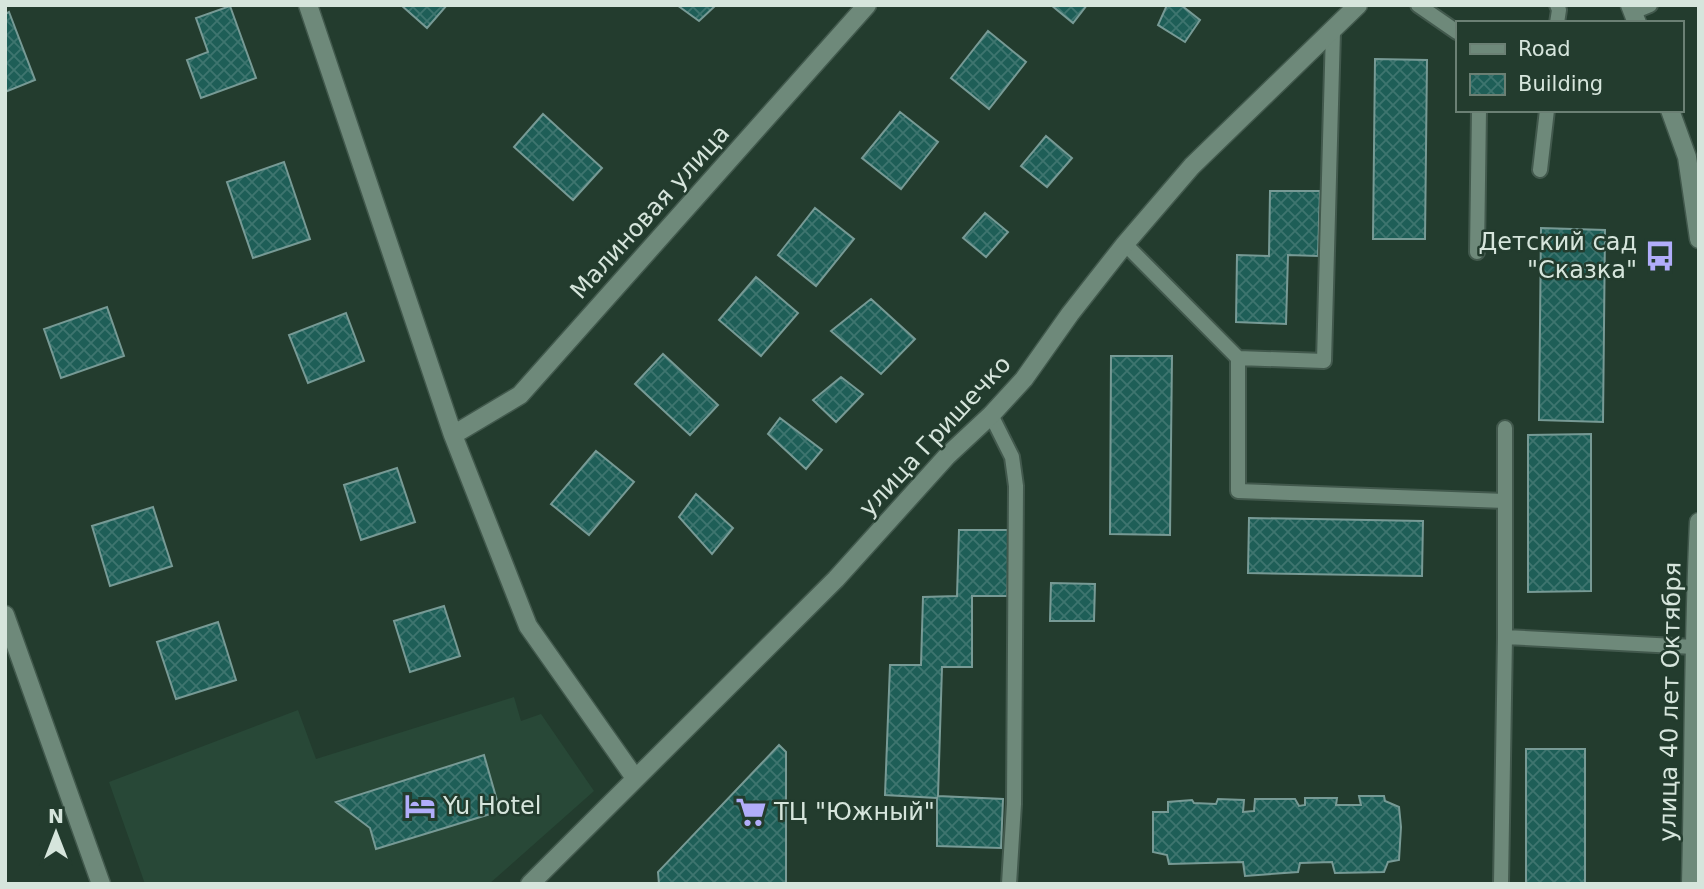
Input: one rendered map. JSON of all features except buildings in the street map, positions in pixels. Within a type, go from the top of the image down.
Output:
[{"type":"street","points":[[308,5],[453,435],[528,626],[635,778]]},
{"type":"street","name":"Малиновая улица","points":[[453,435],[520,395],[867,5]]},
{"type":"street","name":"улица Гришечко","points":[[530,884],[836,579],[947,456],[991,415],[1024,379],[1070,314],[1125,244],[1192,166],[1358,5]]},
{"type":"street","points":[[1671,112],[1687,157],[1699,239]]},
{"type":"street","name":"улица 40 лет Октября","points":[[1691,884],[1694,648],[1699,522]]},
{"type":"street","points":[[5,615],[100,884]]},
{"type":"lane","points":[[1418,5],[1456,31]]},
{"type":"lane","points":[[1125,244],[1238,358],[1324,360],[1333,31]]},
{"type":"lane","points":[[1477,252],[1479,112]]},
{"type":"lane","points":[[1540,170],[1547,112]]},
{"type":"lane","points":[[1238,358],[1238,491],[1505,501]]},
{"type":"lane","points":[[991,415],[1012,457],[1016,486],[1014,804],[1009,884]]},
{"type":"lane","points":[[1501,884],[1506,428]]},
{"type":"lane","points":[[1505,637],[1694,648]]},
{"type":"shaded area","points":[[514,697],[521,721],[541,714],[594,791],[489,884],[145,884],[109,782],[298,710],[316,759]]},
{"type":"place","name":"Детский сад \"Сказка\"","points":[[1660,256]]},
{"type":"place","name":"Yu Hotel","points":[[420,806]]},
{"type":"place","name":"ТЦ \"Южный\"","points":[[751,812]]}]
